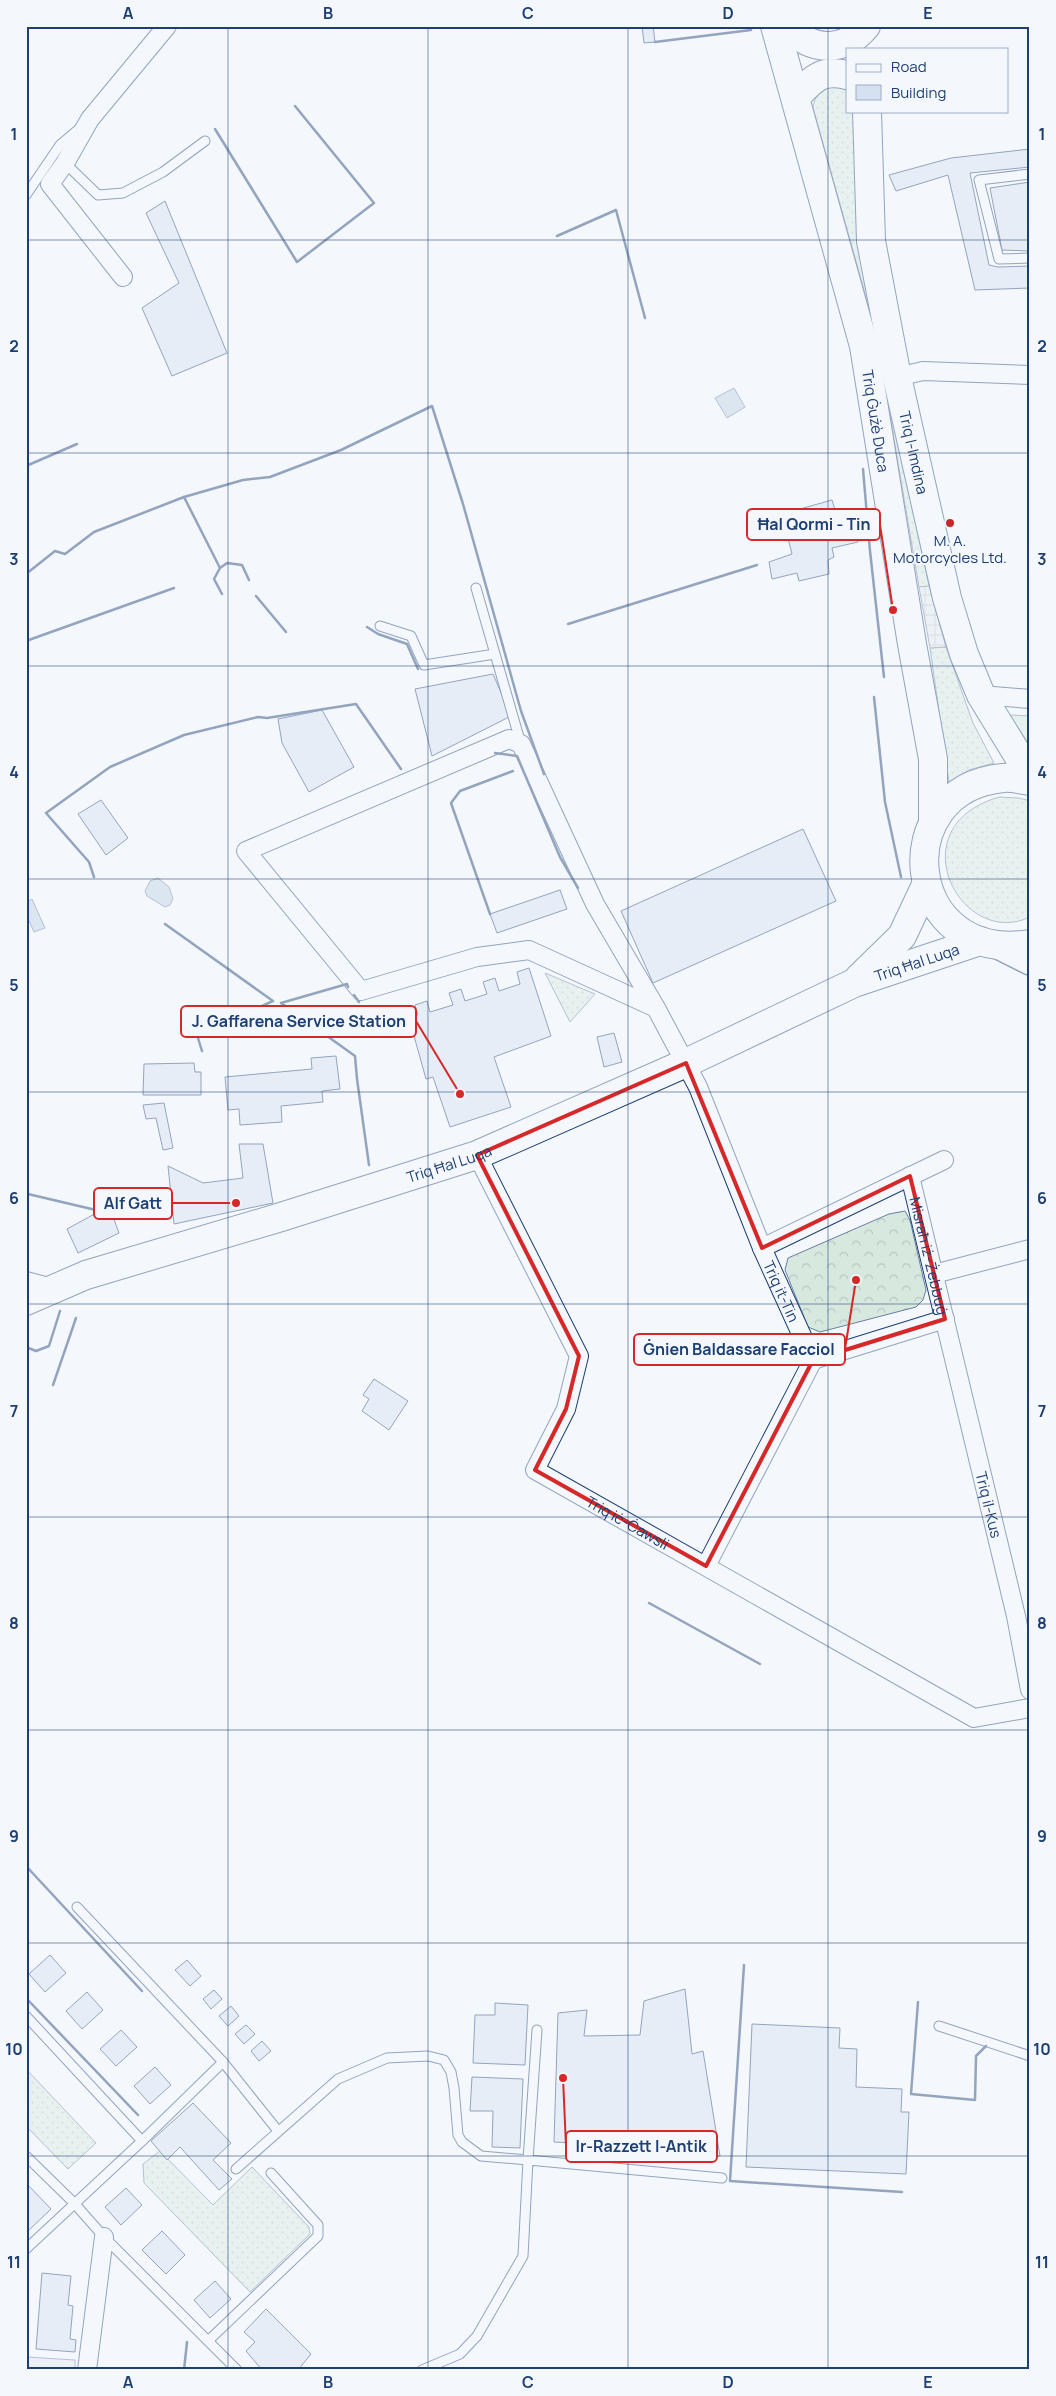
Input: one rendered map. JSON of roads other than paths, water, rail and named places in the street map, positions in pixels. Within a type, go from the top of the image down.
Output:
[{"type":"highway","name":"Triq Ġużè Duca","points":[[775,26],[864,346],[911,637],[933,759],[933,822]]},
{"type":"highway","points":[[788,26],[812,43],[825,47],[849,42],[866,26]]},
{"type":"highway","points":[[869,48],[870,26]]},
{"type":"highway","points":[[796,97],[813,79],[826,73],[846,74]]},
{"type":"highway","name":"Triq l-Imdina","points":[[867,112],[871,241],[897,377],[947,598],[964,654],[981,695],[1030,775]]},
{"type":"highway","points":[[1030,781],[1005,778],[976,784],[951,799],[933,822],[926,842],[923,863],[926,885],[938,910],[957,930],[989,943],[1030,944]]},
{"type":"highway","name":"Triq Ħal Luqa","points":[[854,983],[902,936],[926,885]]},
{"type":"highway","name":"Triq Ħal Luqa","points":[[26,1301],[52,1288],[86,1275],[281,1217],[477,1155],[686,1063],[854,983],[989,943]]},
{"type":"main road","points":[[989,943],[1030,962]]},
{"type":"street","points":[[122,277],[50,184],[65,163],[90,119],[167,26]]},
{"type":"street","points":[[897,377],[923,371],[1030,375]]},
{"type":"street","points":[[981,695],[1030,699]]},
{"type":"street","points":[[521,744],[509,739],[246,851],[361,991],[477,957],[529,950],[656,1008]]},
{"type":"street","name":"Triq it-Tin","points":[[521,744],[594,904],[656,1008],[698,1088],[762,1248],[813,1360]]},
{"type":"street","name":"Triq iċ-Ċawsli","points":[[477,1155],[579,1356],[566,1409],[535,1470],[974,1718],[1030,1708]]},
{"type":"street","name":"Misraħ iż-Żebbuġ","points":[[762,1248],[944,1160]]},
{"type":"street","name":"Misraħ iż-Żebbuġ","points":[[813,1360],[944,1319],[910,1176]]},
{"type":"street","points":[[934,1274],[1030,1249]]},
{"type":"street","points":[[26,1281],[52,1288]]},
{"type":"street","name":"Triq il-Kus","points":[[944,1319],[1016,1616],[1030,1690]]},
{"type":"street","points":[[706,1566],[813,1360]]},
{"type":"street","points":[[87,2370],[104,2237]]},
{"type":"lane","points":[[26,195],[60,145],[90,119]]},
{"type":"lane","points":[[65,163],[98,195],[123,193],[163,172],[205,141]]},
{"type":"lane","points":[[1030,174],[979,180],[999,259],[1030,258]]},
{"type":"lane","points":[[476,588],[521,744]]},
{"type":"lane","points":[[380,626],[411,636],[424,665],[495,654]]},
{"type":"lane","points":[[77,1907],[223,2062],[278,2131]]},
{"type":"lane","points":[[26,2016],[142,2141]]},
{"type":"lane","points":[[939,2026],[1030,2056]]},
{"type":"lane","points":[[422,2370],[460,2354],[478,2336],[523,2256],[537,2030]]},
{"type":"lane","points":[[236,2169],[338,2079],[387,2058],[428,2056],[444,2060],[450,2072],[454,2088],[458,2135],[462,2142],[481,2156],[722,2178]]},
{"type":"lane","points":[[26,2249],[142,2141],[223,2062]]},
{"type":"lane","points":[[26,2156],[237,2370]]},
{"type":"lane","points":[[208,2341],[318,2236],[318,2225],[271,2174]]},
{"type":"water","points":[[734,388],[745,407],[727,418],[715,398]]},
{"type":"water","points":[[158,878],[169,887],[173,899],[170,905],[165,907],[147,896],[145,891],[150,881]]},
{"type":"water","points":[[32,899],[45,928],[34,932],[26,914],[26,902]]},
{"type":"place","name":"M. A. Motorcycles Ltd.","points":[[950,523]]},
{"type":"place","name":"Ħal Qormi - Tin","points":[[893,610]]},
{"type":"place","name":"J. Gaffarena Service Station","points":[[460,1094]]},
{"type":"place","name":"Alf Gatt","points":[[236,1203]]},
{"type":"place","name":"Ġnien Baldassare Facciol","points":[[856,1280]]},
{"type":"place","name":"Ir-Razzett l-Antik","points":[[563,2078]]}]
